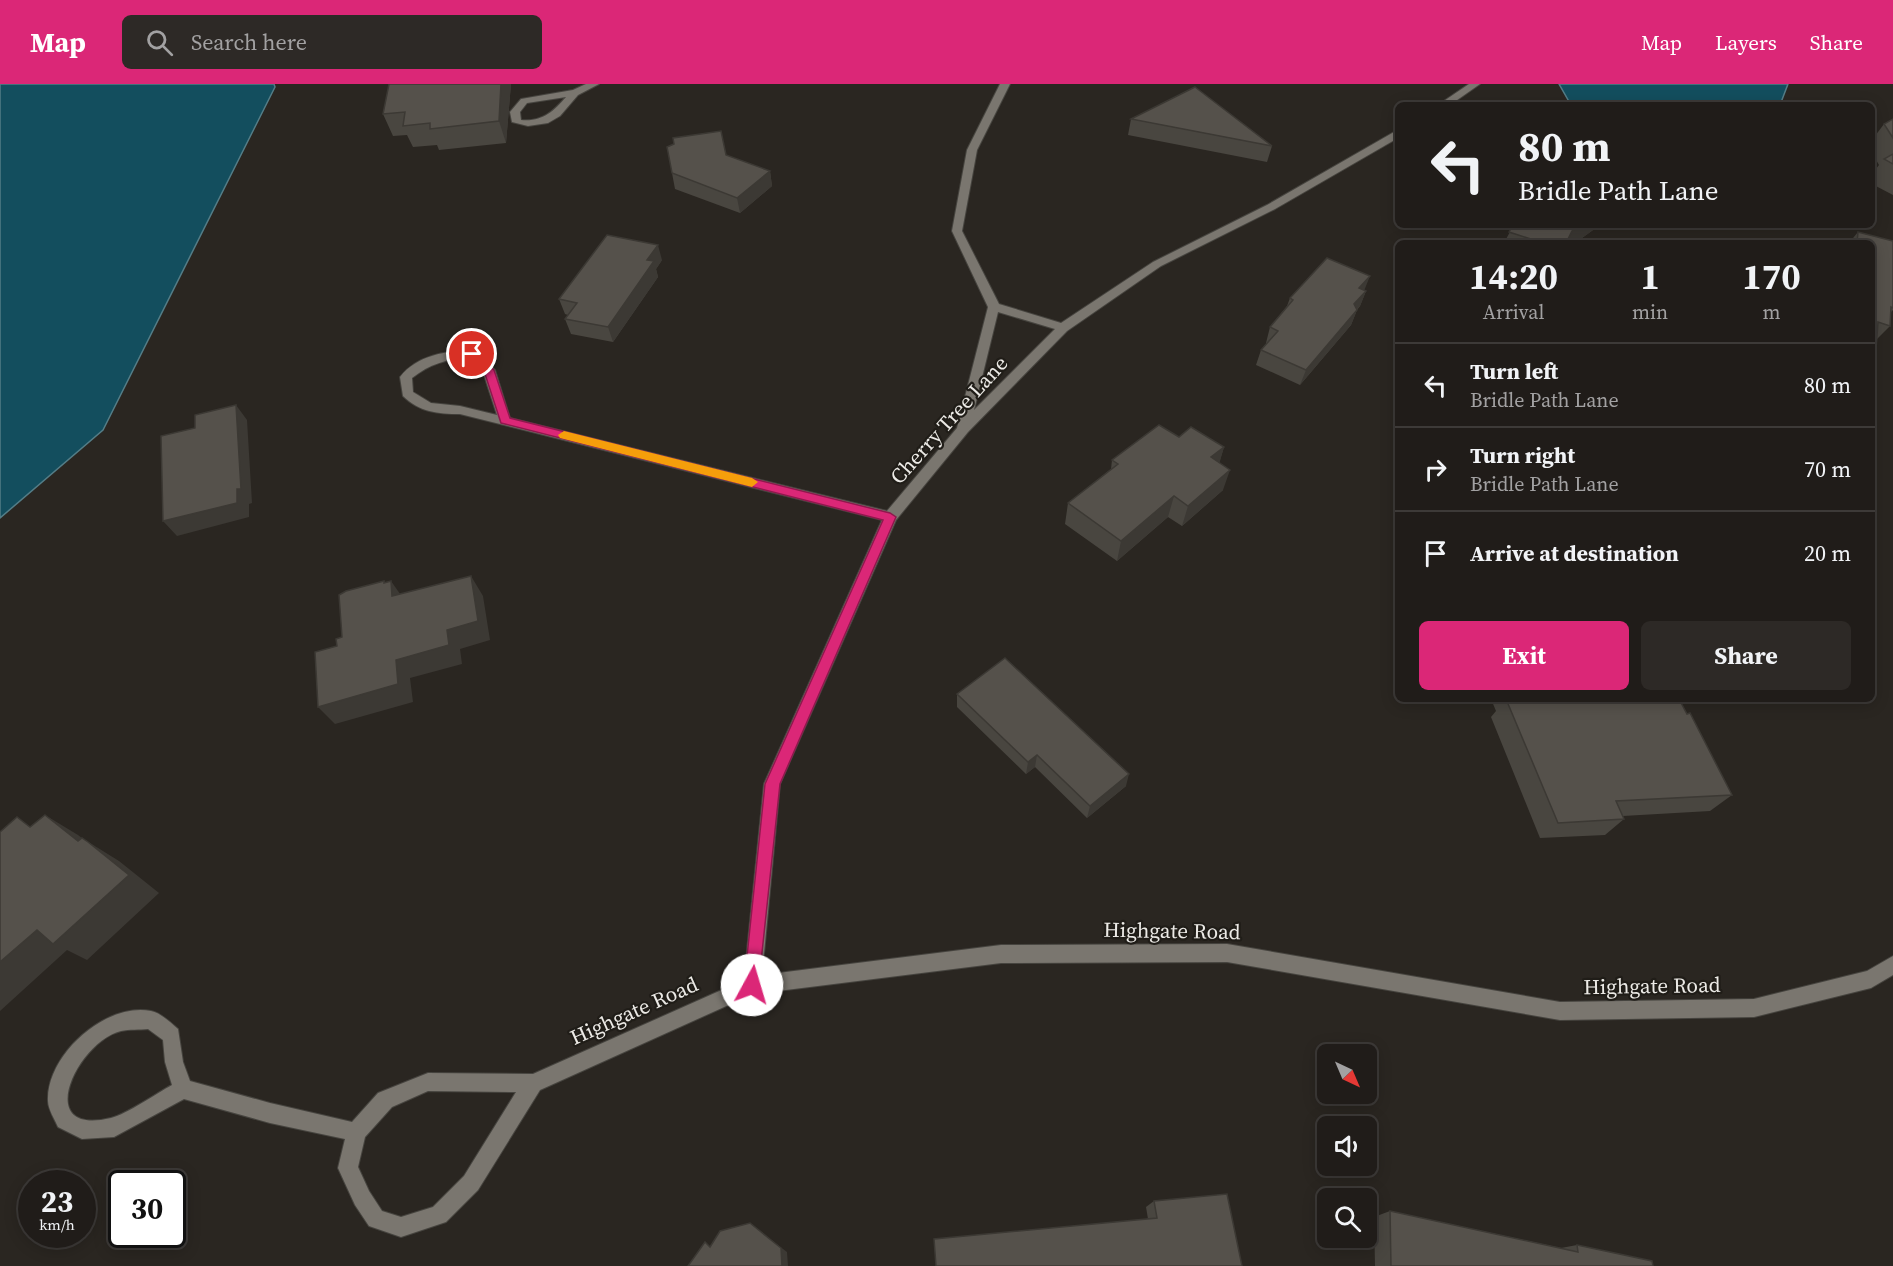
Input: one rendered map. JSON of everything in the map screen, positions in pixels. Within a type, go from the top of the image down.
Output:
[{"type":"street","points":[[575,93],[549,121],[531,125],[518,122],[515,112],[524,101],[575,93],[594,84]]},
{"type":"street","points":[[963,429],[994,307],[957,231],[972,150],[1005,84]]},
{"type":"street","points":[[1448,102],[1475,84]]},
{"type":"street","name":"Cherry Tree Lane","points":[[752,985],[772,784],[890,517],[963,429],[1064,328],[1157,264],[1271,207],[1395,136]]},
{"type":"street","points":[[994,307],[1064,328]]},
{"type":"street","points":[[505,421],[489,370],[472,354],[449,355],[424,362],[406,377],[406,393],[416,403],[435,409],[460,410],[890,517]]},
{"type":"street","name":"Highgate Road","points":[[533,1083],[471,1183],[439,1215],[401,1227],[376,1220],[362,1198],[348,1167],[356,1132],[385,1100],[428,1082],[533,1083],[752,985],[1001,954],[1227,953],[1560,1011],[1754,1008],[1871,979],[1893,965]]},
{"type":"street","points":[[183,1089],[174,1062],[172,1035],[151,1020],[117,1022],[86,1042],[63,1074],[57,1102],[65,1120],[82,1129],[114,1127],[183,1089],[270,1113],[356,1132]]},
{"type":"water","points":[[0,84],[274,84],[275,87],[103,430],[0,518]]},
{"type":"water","points":[[1559,84],[1788,84],[1781,102],[1569,102]]},
{"type":"building","points":[[389,84],[501,84],[499,121],[430,129],[430,123],[403,126],[405,112],[383,114]]},
{"type":"building","points":[[1195,87],[1272,146],[1131,119]]},
{"type":"building","points":[[1893,119],[1893,138],[1884,124]]},
{"type":"building","points":[[721,131],[726,155],[770,171],[737,198],[672,173],[667,147],[674,144],[673,138]]},
{"type":"building","points":[[1893,154],[1893,164],[1884,159]]},
{"type":"building","points":[[1511,228],[1576,228],[1568,240],[1534,240],[1509,232]]},
{"type":"building","points":[[1858,232],[1893,241],[1893,308],[1891,307],[1890,326],[1878,322],[1876,349],[1875,240],[1857,240]]},
{"type":"building","points":[[607,235],[658,245],[647,260],[654,261],[608,327],[565,319],[577,303],[559,299]]},
{"type":"building","points":[[1327,258],[1370,276],[1359,288],[1366,291],[1354,304],[1357,310],[1306,370],[1261,350],[1278,331],[1270,327],[1293,300],[1290,298]]},
{"type":"building","points":[[236,405],[241,489],[237,489],[237,503],[163,521],[161,436],[195,428],[195,415]]},
{"type":"building","points":[[1159,425],[1179,437],[1191,427],[1224,447],[1211,457],[1230,470],[1188,506],[1174,496],[1121,541],[1068,503],[1118,464],[1112,460]]},
{"type":"building","points":[[471,576],[478,621],[447,630],[449,645],[396,660],[398,684],[318,707],[315,652],[337,646],[336,639],[342,637],[339,595],[346,591],[391,581],[392,596]]},
{"type":"building","points":[[1005,658],[1129,774],[1090,806],[1037,755],[1028,762],[957,694]]},
{"type":"building","points":[[1507,702],[1681,702],[1687,714],[1690,713],[1732,795],[1616,801],[1624,819],[1558,823]]},
{"type":"building","points":[[45,815],[78,841],[82,838],[88,842],[129,875],[53,944],[37,930],[0,962],[0,832],[17,817],[30,827]]},
{"type":"building","points":[[1227,1194],[1242,1266],[936,1266],[934,1239],[1157,1218],[1154,1201]]},
{"type":"building","points":[[1390,1211],[1578,1252],[1577,1245],[1652,1261],[1653,1266],[1391,1266]]},
{"type":"building","points":[[750,1223],[781,1248],[782,1266],[688,1266],[705,1242],[710,1247],[720,1231]]},
{"type":"slow traffic","points":[[564,435],[752,482]]},
{"type":"route","points":[[472,354],[489,370],[505,421],[890,517],[772,784],[752,985]]}]
